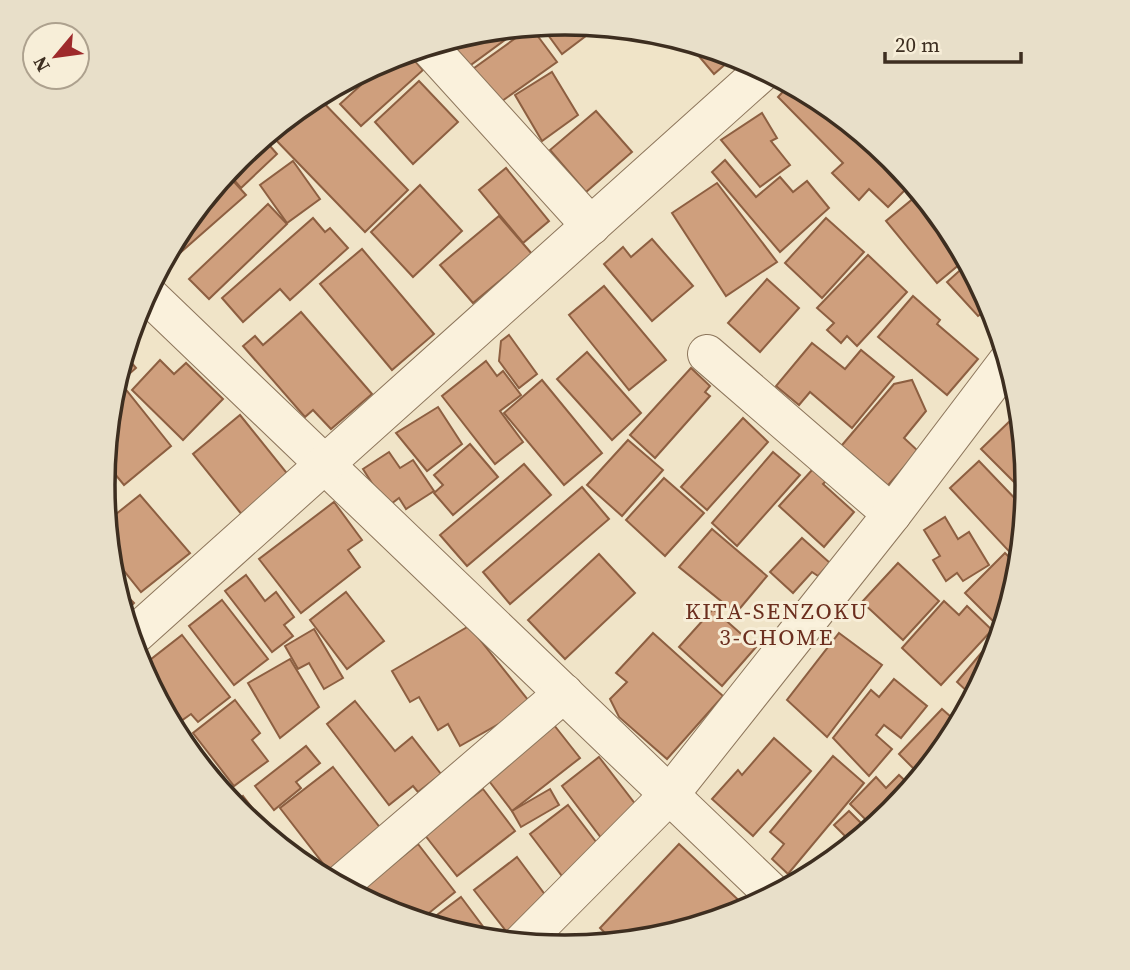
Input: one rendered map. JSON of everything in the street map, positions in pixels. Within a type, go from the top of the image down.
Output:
[{"type":"street","points":[[435,54],[590,226]]},
{"type":"street","points":[[139,631],[756,77]]},
{"type":"street","points":[[154,301],[766,888]]},
{"type":"street","points":[[707,354],[892,514]]},
{"type":"street","points":[[531,934],[670,794],[892,514],[1000,370]]},
{"type":"street","points":[[347,879],[564,693]]},
{"type":"building","points":[[538,36],[557,62],[495,106],[470,71],[516,38]]},
{"type":"building","points":[[549,36],[586,36],[562,54]]},
{"type":"building","points":[[506,39],[468,67],[455,49]]},
{"type":"building","points":[[698,55],[725,65],[714,74]]},
{"type":"building","points":[[415,61],[423,70],[361,126],[340,104],[365,82],[393,69]]},
{"type":"building","points":[[552,72],[578,115],[542,141],[515,95]]},
{"type":"building","points":[[419,81],[458,122],[413,164],[375,122]]},
{"type":"building","points":[[783,91],[839,128],[905,190],[888,207],[869,189],[859,200],[832,173],[843,163],[778,97]]},
{"type":"building","points":[[325,104],[408,190],[365,232],[276,140]]},
{"type":"building","points":[[596,111],[632,152],[586,192],[550,150]]},
{"type":"building","points":[[762,113],[777,138],[771,141],[790,165],[760,187],[721,140]]},
{"type":"building","points":[[270,146],[277,154],[241,188],[234,180]]},
{"type":"building","points":[[725,160],[756,197],[780,177],[793,192],[807,181],[829,208],[780,252],[712,172]]},
{"type":"building","points":[[293,161],[320,199],[287,223],[260,185]]},
{"type":"building","points":[[506,168],[549,221],[523,243],[479,190]]},
{"type":"building","points":[[233,181],[246,195],[181,252],[208,211]]},
{"type":"building","points":[[717,183],[777,262],[726,296],[672,213]]},
{"type":"building","points":[[420,185],[462,231],[413,277],[371,232]]},
{"type":"building","points":[[912,199],[958,266],[937,283],[886,221]]},
{"type":"building","points":[[268,204],[287,224],[209,299],[189,279]]},
{"type":"building","points":[[499,216],[532,254],[473,303],[440,265]]},
{"type":"building","points":[[313,218],[325,232],[330,228],[348,248],[290,300],[280,289],[243,322],[222,298]]},
{"type":"building","points":[[826,218],[864,252],[822,298],[785,263]]},
{"type":"building","points":[[652,239],[693,286],[652,321],[604,264],[623,247],[631,257]]},
{"type":"building","points":[[362,249],[434,334],[392,370],[320,284]]},
{"type":"building","points":[[868,255],[907,292],[857,346],[847,336],[841,343],[827,330],[834,323],[817,308]]},
{"type":"building","points":[[960,270],[981,314],[978,316],[947,282]]},
{"type":"building","points":[[767,279],[799,308],[760,352],[728,323]]},
{"type":"building","points":[[604,286],[666,360],[629,390],[569,315]]},
{"type":"building","points":[[913,296],[940,320],[937,324],[978,359],[947,395],[878,337]]},
{"type":"building","points":[[301,312],[372,394],[331,429],[313,410],[305,417],[243,346],[255,336],[263,345]]},
{"type":"building","points":[[509,335],[537,374],[519,388],[499,361],[501,341]]},
{"type":"building","points":[[812,343],[845,369],[861,350],[894,377],[852,428],[810,392],[799,405],[776,386]]},
{"type":"building","points":[[587,352],[641,413],[612,440],[557,379]]},
{"type":"building","points":[[160,360],[174,374],[186,363],[223,399],[183,440],[132,390]]},
{"type":"building","points":[[486,361],[497,376],[503,371],[521,395],[500,411],[523,442],[495,464],[442,396]]},
{"type":"building","points":[[132,363],[136,368],[129,374]]},
{"type":"building","points":[[691,368],[710,386],[705,392],[710,396],[655,458],[630,435]]},
{"type":"building","points":[[542,380],[602,453],[564,485],[504,413]]},
{"type":"building","points":[[912,380],[926,411],[904,438],[918,451],[884,490],[837,451],[894,384]]},
{"type":"building","points":[[126,389],[171,446],[124,485],[115,475],[119,426]]},
{"type":"building","points":[[438,407],[462,444],[427,471],[396,433]]},
{"type":"building","points":[[240,415],[290,477],[243,516],[193,454]]},
{"type":"building","points":[[743,418],[768,442],[707,510],[681,487]]},
{"type":"building","points":[[1010,421],[1015,483],[981,449]]},
{"type":"building","points":[[628,440],[663,470],[622,516],[587,485]]},
{"type":"building","points":[[470,444],[498,477],[453,515],[434,493],[443,485],[434,475]]},
{"type":"building","points":[[389,452],[400,468],[413,460],[434,491],[406,509],[399,498],[387,507],[363,469]]},
{"type":"building","points":[[773,452],[800,475],[737,546],[712,523]]},
{"type":"building","points":[[979,461],[1015,498],[1010,552],[950,488]]},
{"type":"building","points":[[524,464],[551,495],[467,566],[440,535]]},
{"type":"building","points":[[813,469],[826,481],[823,484],[854,512],[824,547],[779,506]]},
{"type":"building","points":[[664,478],[704,513],[665,556],[626,520]]},
{"type":"building","points":[[582,487],[609,519],[510,604],[483,572]]},
{"type":"building","points":[[140,495],[190,553],[141,592],[124,570],[116,514]]},
{"type":"building","points":[[334,502],[362,540],[348,550],[360,567],[301,613],[259,559]]},
{"type":"building","points":[[945,517],[958,539],[969,532],[989,565],[963,581],[957,573],[946,581],[933,560],[940,556],[924,530]]},
{"type":"building","points":[[712,529],[767,576],[736,613],[679,567]]},
{"type":"building","points":[[802,538],[830,563],[818,576],[812,572],[793,593],[770,572]]},
{"type":"building","points":[[1005,553],[1009,557],[993,621],[965,593]]},
{"type":"building","points":[[599,554],[635,593],[565,659],[528,620]]},
{"type":"building","points":[[898,563],[939,601],[903,640],[862,602]]},
{"type":"building","points":[[246,575],[265,601],[276,592],[294,617],[284,625],[293,636],[272,652],[225,591]]},
{"type":"building","points":[[346,592],[384,641],[347,669],[310,620]]},
{"type":"building","points":[[222,600],[268,659],[234,685],[189,626]]},
{"type":"building","points":[[944,601],[959,615],[967,606],[991,629],[941,685],[902,648]]},
{"type":"building","points":[[713,609],[756,647],[722,686],[679,647]]},
{"type":"building","points":[[469,626],[532,705],[460,746],[448,724],[438,730],[419,697],[410,702],[392,671]]},
{"type":"building","points":[[314,629],[343,678],[324,689],[309,663],[298,669],[285,646]]},
{"type":"building","points":[[653,633],[723,696],[667,759],[619,717],[610,699],[627,682],[616,673]]},
{"type":"building","points":[[839,633],[882,665],[827,737],[787,700]]},
{"type":"building","points":[[182,635],[230,697],[198,722],[191,714],[182,720],[150,660]]},
{"type":"building","points":[[984,650],[966,690],[957,682]]},
{"type":"building","points":[[290,659],[319,707],[280,738],[248,683]]},
{"type":"building","points":[[894,679],[927,706],[901,738],[884,725],[876,735],[892,749],[869,776],[833,738],[871,690],[879,697]]},
{"type":"building","points":[[235,700],[260,733],[252,740],[268,761],[234,786],[193,733]]},
{"type":"building","points":[[355,701],[395,751],[412,737],[441,774],[418,792],[413,786],[389,805],[327,724]]},
{"type":"building","points":[[942,709],[951,717],[914,769],[899,754]]},
{"type":"building","points":[[554,725],[580,758],[512,811],[486,777]]},
{"type":"building","points":[[774,738],[811,771],[753,836],[712,799],[738,770],[742,775]]},
{"type":"building","points":[[306,746],[320,763],[296,782],[301,788],[274,810],[255,786]]},
{"type":"building","points":[[833,756],[864,783],[788,874],[772,859],[784,844],[770,832]]},
{"type":"building","points":[[599,757],[643,814],[605,843],[562,786]]},
{"type":"building","points":[[333,767],[385,834],[336,872],[324,865],[280,808]]},
{"type":"building","points":[[899,775],[905,780],[866,820],[850,804],[876,777],[886,788]]},
{"type":"building","points":[[483,789],[515,831],[457,876],[424,834]]},
{"type":"building","points":[[550,789],[559,805],[521,827],[512,811]]},
{"type":"building","points":[[568,805],[603,851],[565,880],[530,834]]},
{"type":"building","points":[[849,811],[861,823],[839,842],[845,836],[834,825]]},
{"type":"building","points":[[418,844],[455,892],[428,914],[363,888]]},
{"type":"building","points":[[679,844],[739,900],[681,920],[653,926],[605,933],[600,928]]},
{"type":"building","points":[[517,857],[552,904],[515,932],[506,931],[474,890]]},
{"type":"building","points":[[461,897],[483,927],[449,920],[436,916]]},
{"type":"district","name":"KITA-SENZOKU 3-CHOME","points":[[777,624]]}]
